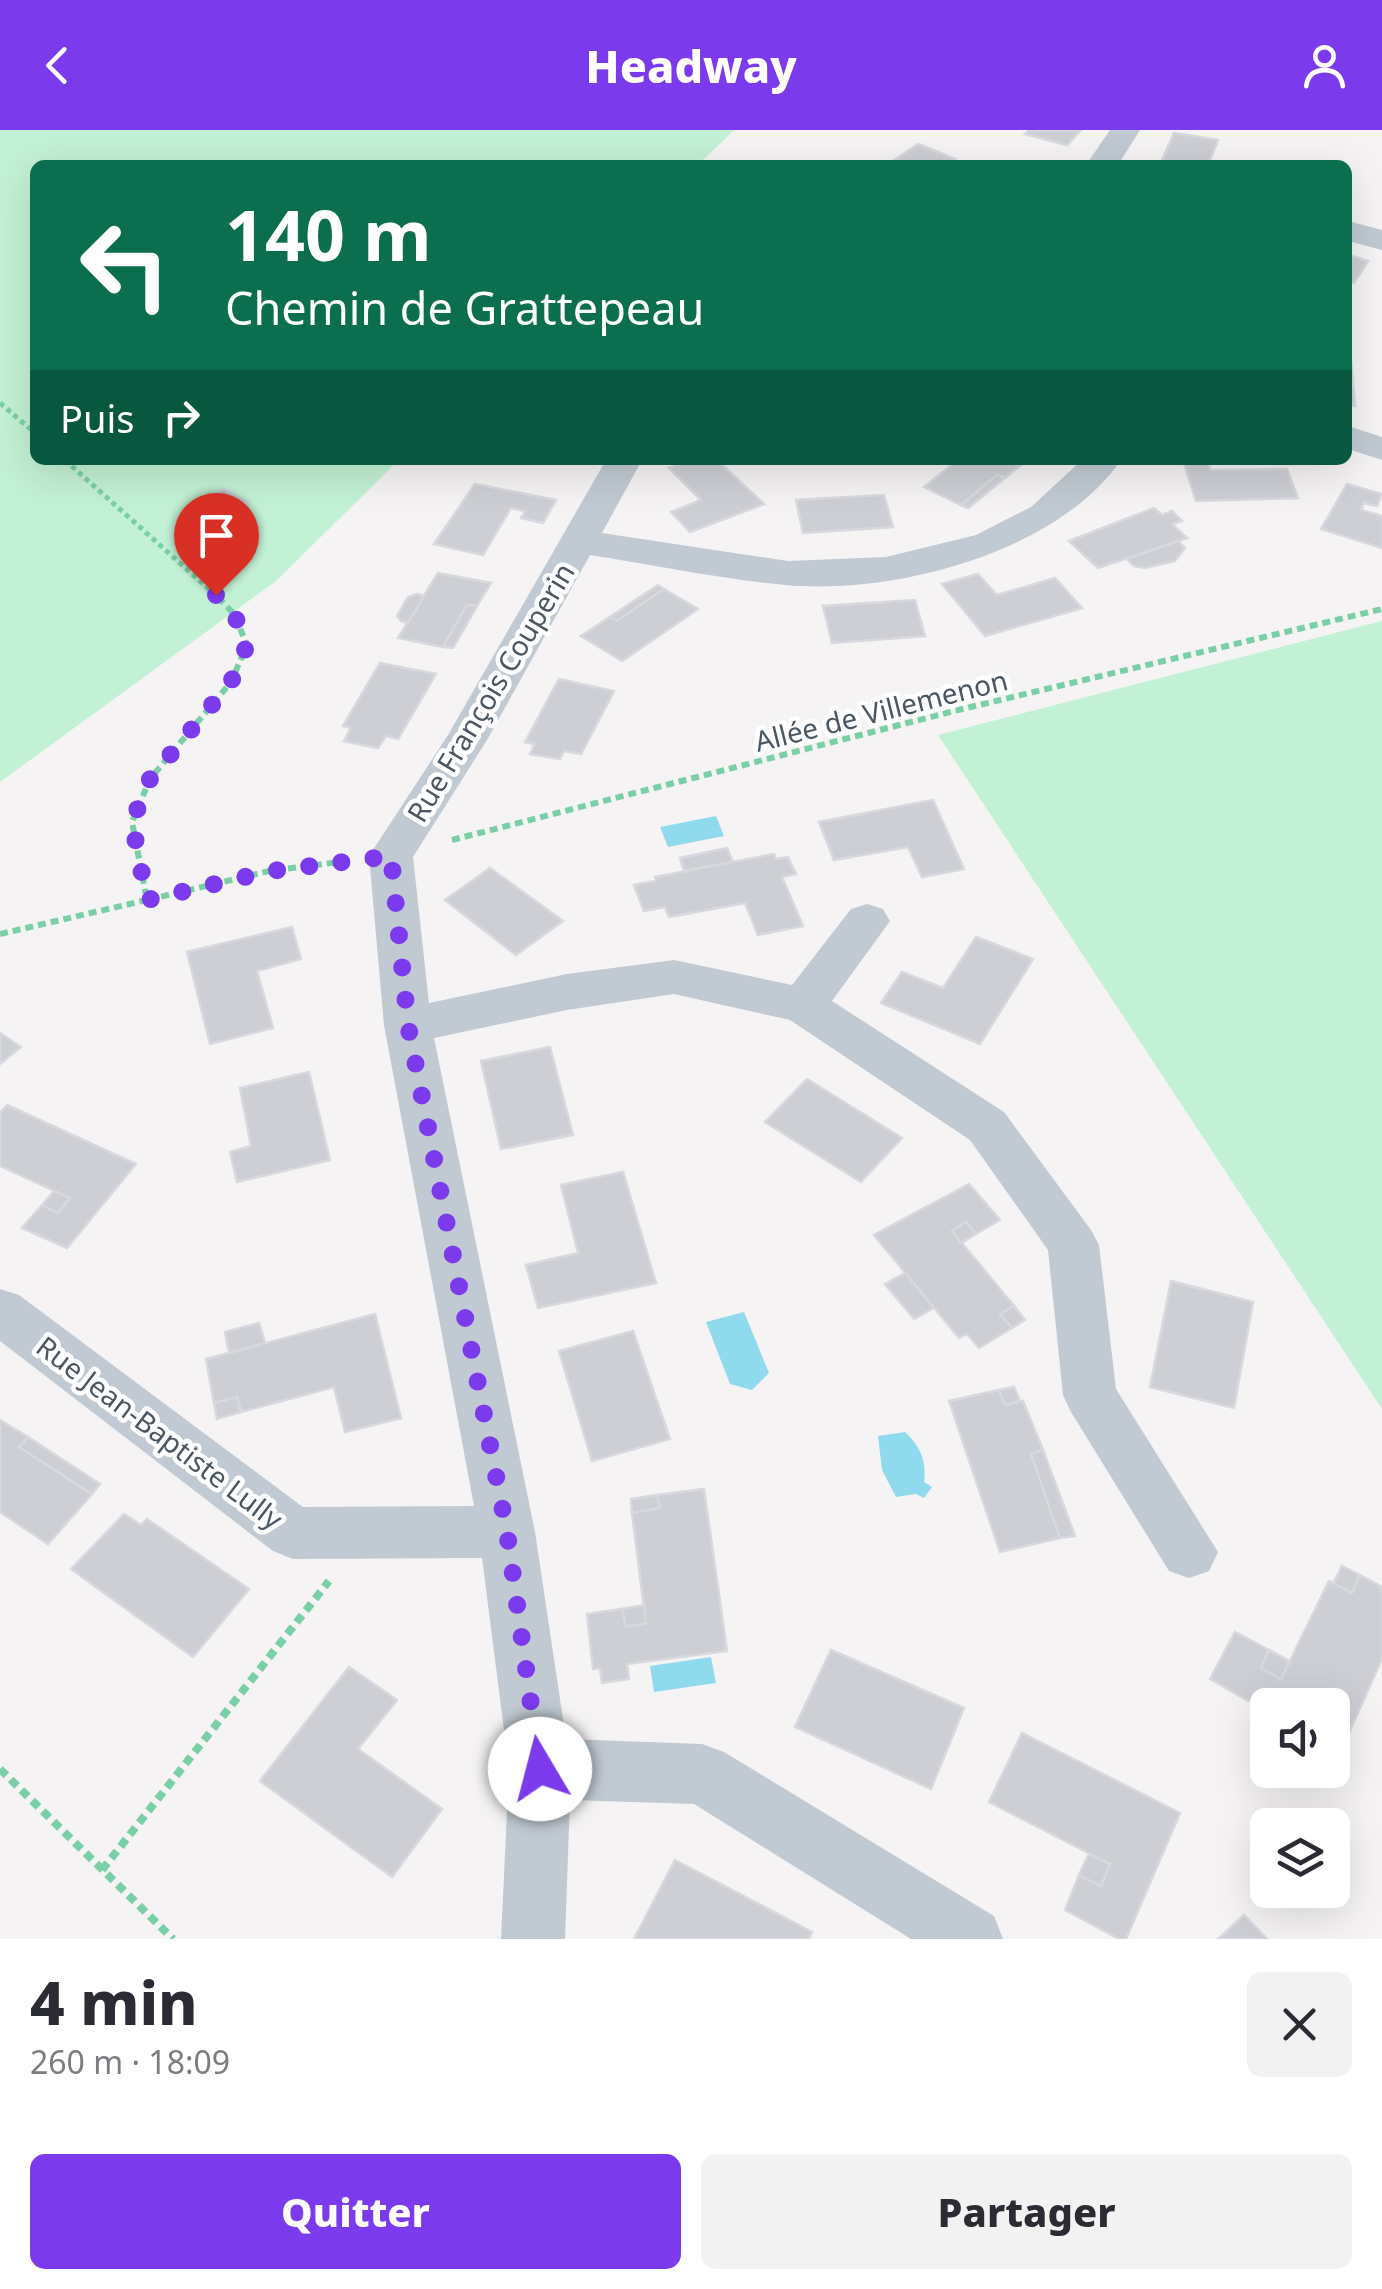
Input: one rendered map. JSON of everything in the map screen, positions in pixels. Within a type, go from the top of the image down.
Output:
[{"type":"street","points":[[1105,160],[1125,130]]},
{"type":"street","points":[[1352,232],[1382,240]]},
{"type":"street","points":[[1352,438],[1382,449]]},
{"type":"street","name":"Rue François Couperin","points":[[391,856],[466,740],[621,465]]},
{"type":"street","points":[[578,541],[788,573],[886,570],[989,543],[1044,515],[1098,465]]},
{"type":"street","points":[[391,856],[408,1025],[507,1532],[540,1769],[534,1939]]},
{"type":"street","points":[[803,1005],[867,920]]},
{"type":"street","points":[[408,1025],[568,992],[674,977],[803,1005],[987,1126],[1073,1245],[1090,1394],[1189,1552]]},
{"type":"street","name":"Rue Jean-Baptiste Lully","points":[[0,1311],[292,1533],[507,1532]]},
{"type":"street","points":[[540,1769],[702,1774],[970,1939]]},
{"type":"path","points":[[0,403],[30,430]]},
{"type":"path","points":[[71,465],[198,576],[234,614],[247,645],[231,682],[150,779],[132,822],[147,900]]},
{"type":"path","name":"Allée de Villemenon","points":[[391,856],[954,711],[1382,609]]},
{"type":"path","points":[[0,934],[270,871],[391,856]]},
{"type":"path","points":[[102,1870],[367,1532]]},
{"type":"path","points":[[0,1768],[173,1939]]},
{"type":"green space","points":[[0,130],[734,130],[703,160],[30,160],[30,465],[394,465],[276,581],[0,782]]},
{"type":"green space","points":[[1382,621],[1382,1409],[938,735]]},
{"type":"water","points":[[716,816],[724,836],[668,847],[660,827]]},
{"type":"water","points":[[744,1312],[769,1373],[752,1390],[730,1384],[706,1322]]},
{"type":"water","points":[[905,1432],[921,1454],[924,1482],[932,1487],[924,1498],[916,1494],[896,1497],[882,1470],[878,1436]]},
{"type":"water","points":[[711,1657],[716,1683],[654,1692],[650,1666]]},
{"type":"building","points":[[1029,130],[1081,130],[1067,145],[1025,134]]},
{"type":"building","points":[[1174,133],[1218,140],[1210,160],[1162,160]]},
{"type":"building","points":[[918,144],[955,159],[954,160],[894,160]]},
{"type":"building","points":[[1352,256],[1368,261],[1352,282]]},
{"type":"building","points":[[722,465],[764,504],[690,532],[671,512],[701,500],[669,468]]},
{"type":"building","points":[[952,465],[1021,465],[1005,478],[997,475],[961,505],[924,487]]},
{"type":"building","points":[[1185,465],[1208,465],[1211,470],[1287,469],[1298,498],[1196,501]]},
{"type":"building","points":[[997,475],[1005,478],[968,508],[961,505]]},
{"type":"building","points":[[475,484],[556,500],[543,523],[521,518],[525,511],[511,508],[483,555],[434,544]]},
{"type":"building","points":[[1347,484],[1382,494],[1377,506],[1364,503],[1361,510],[1382,516],[1382,548],[1321,529]]},
{"type":"building","points":[[223,489],[248,502],[229,514],[204,501]]},
{"type":"building","points":[[884,495],[893,527],[803,533],[796,500]]},
{"type":"building","points":[[1154,508],[1162,515],[1172,511],[1182,521],[1172,524],[1187,538],[1098,568],[1069,541]]},
{"type":"building","points":[[1178,541],[1185,548],[1175,561],[1145,568],[1134,566],[1127,559]]},
{"type":"building","points":[[438,573],[491,583],[477,606],[467,605],[443,647],[398,638]]},
{"type":"building","points":[[978,574],[997,595],[1055,578],[1082,608],[985,636],[942,584]]},
{"type":"building","points":[[658,585],[664,589],[617,621],[610,617]]},
{"type":"building","points":[[664,589],[698,609],[622,661],[581,636],[610,617],[617,621]]},
{"type":"building","points":[[424,596],[408,623],[401,621],[397,616],[408,597]]},
{"type":"building","points":[[915,600],[925,636],[832,643],[823,606]]},
{"type":"building","points":[[467,605],[477,606],[453,648],[443,647]]},
{"type":"building","points":[[380,663],[436,674],[398,739],[386,736],[378,748],[344,741],[351,728],[343,726]]},
{"type":"building","points":[[559,679],[614,691],[581,754],[564,751],[560,759],[530,754],[535,744],[525,742]]},
{"type":"building","points":[[933,800],[964,869],[922,877],[908,847],[834,860],[819,822]]},
{"type":"building","points":[[727,848],[733,862],[684,871],[680,858]]},
{"type":"building","points":[[774,854],[776,859],[788,857],[796,874],[782,877],[803,926],[758,935],[745,903],[669,917],[665,907],[644,911],[634,885],[656,881],[655,877]]},
{"type":"building","points":[[490,868],[563,921],[516,955],[445,900]]},
{"type":"building","points":[[292,927],[301,959],[257,971],[273,1028],[210,1044],[187,952]]},
{"type":"building","points":[[976,937],[1033,959],[980,1044],[881,1003],[902,972],[943,988]]},
{"type":"building","points":[[0,1033],[21,1047],[0,1064]]},
{"type":"building","points":[[550,1047],[573,1135],[501,1149],[481,1061]]},
{"type":"building","points":[[309,1072],[330,1160],[237,1182],[230,1152],[251,1146],[240,1088]]},
{"type":"building","points":[[807,1079],[902,1138],[861,1182],[765,1122]]},
{"type":"building","points":[[7,1105],[136,1164],[67,1248],[22,1228],[42,1205],[58,1213],[70,1198],[0,1166],[0,1113]]},
{"type":"building","points":[[623,1172],[656,1283],[538,1308],[526,1265],[578,1253],[561,1185]]},
{"type":"building","points":[[969,1184],[1000,1220],[976,1234],[966,1222],[952,1231],[1014,1306],[1000,1314],[1012,1328],[979,1348],[967,1334],[959,1338],[874,1235]]},
{"type":"building","points":[[54,1191],[70,1198],[58,1213],[42,1205]]},
{"type":"building","points":[[966,1222],[976,1234],[961,1243],[952,1231]]},
{"type":"building","points":[[905,1273],[934,1308],[914,1319],[885,1284]]},
{"type":"building","points":[[1171,1281],[1253,1302],[1234,1408],[1150,1387]]},
{"type":"building","points":[[1014,1306],[1025,1320],[1012,1328],[1000,1314]]},
{"type":"building","points":[[375,1314],[401,1418],[345,1432],[334,1387],[241,1412],[237,1397],[214,1403],[206,1359]]},
{"type":"building","points":[[259,1323],[265,1343],[229,1353],[225,1332]]},
{"type":"building","points":[[633,1331],[670,1439],[592,1461],[559,1351]]},
{"type":"building","points":[[1014,1387],[1020,1401],[1005,1405],[999,1390]]},
{"type":"building","points":[[999,1390],[1005,1405],[1023,1401],[1043,1450],[1031,1454],[1060,1538],[1000,1552],[949,1401]]},
{"type":"building","points":[[237,1397],[241,1412],[217,1419],[214,1403]]},
{"type":"building","points":[[0,1420],[28,1437],[19,1447],[92,1494],[48,1544],[0,1512]]},
{"type":"building","points":[[28,1437],[100,1484],[92,1494],[19,1447]]},
{"type":"building","points":[[1043,1450],[1075,1536],[1060,1538],[1031,1454]]},
{"type":"building","points":[[704,1489],[727,1651],[627,1664],[629,1679],[602,1683],[600,1668],[593,1669],[587,1614],[622,1609],[626,1627],[646,1623],[632,1513],[660,1508],[657,1495]]},
{"type":"building","points":[[657,1495],[660,1508],[632,1513],[631,1499]]},
{"type":"building","points":[[124,1514],[141,1525],[147,1519],[249,1589],[193,1657],[71,1569]]},
{"type":"building","points":[[1342,1566],[1360,1575],[1352,1593],[1333,1584]]},
{"type":"building","points":[[1360,1575],[1382,1587],[1382,1659],[1350,1731],[1350,1688],[1250,1688],[1250,1702],[1210,1679],[1235,1632],[1269,1650],[1261,1668],[1281,1679],[1329,1581],[1352,1593]]},
{"type":"building","points":[[644,1605],[646,1623],[626,1627],[622,1609]]},
{"type":"building","points":[[831,1650],[964,1708],[931,1789],[795,1727]]},
{"type":"building","points":[[1269,1650],[1289,1661],[1281,1679],[1261,1668]]},
{"type":"building","points":[[349,1667],[397,1700],[358,1749],[442,1809],[392,1877],[260,1781]]},
{"type":"building","points":[[1022,1733],[1180,1813],[1126,1939],[1119,1939],[1065,1910],[1079,1875],[1101,1886],[1110,1864],[989,1802]]},
{"type":"building","points":[[1089,1854],[1110,1864],[1101,1886],[1079,1875]]},
{"type":"building","points":[[675,1860],[812,1932],[809,1939],[634,1939]]},
{"type":"building","points":[[1244,1915],[1267,1939],[1218,1939]]},
{"type":"route","points":[[216,595],[234,614],[247,645],[231,682],[150,779],[132,822],[147,900],[270,871],[391,856],[408,1025],[507,1532],[540,1769]]}]
